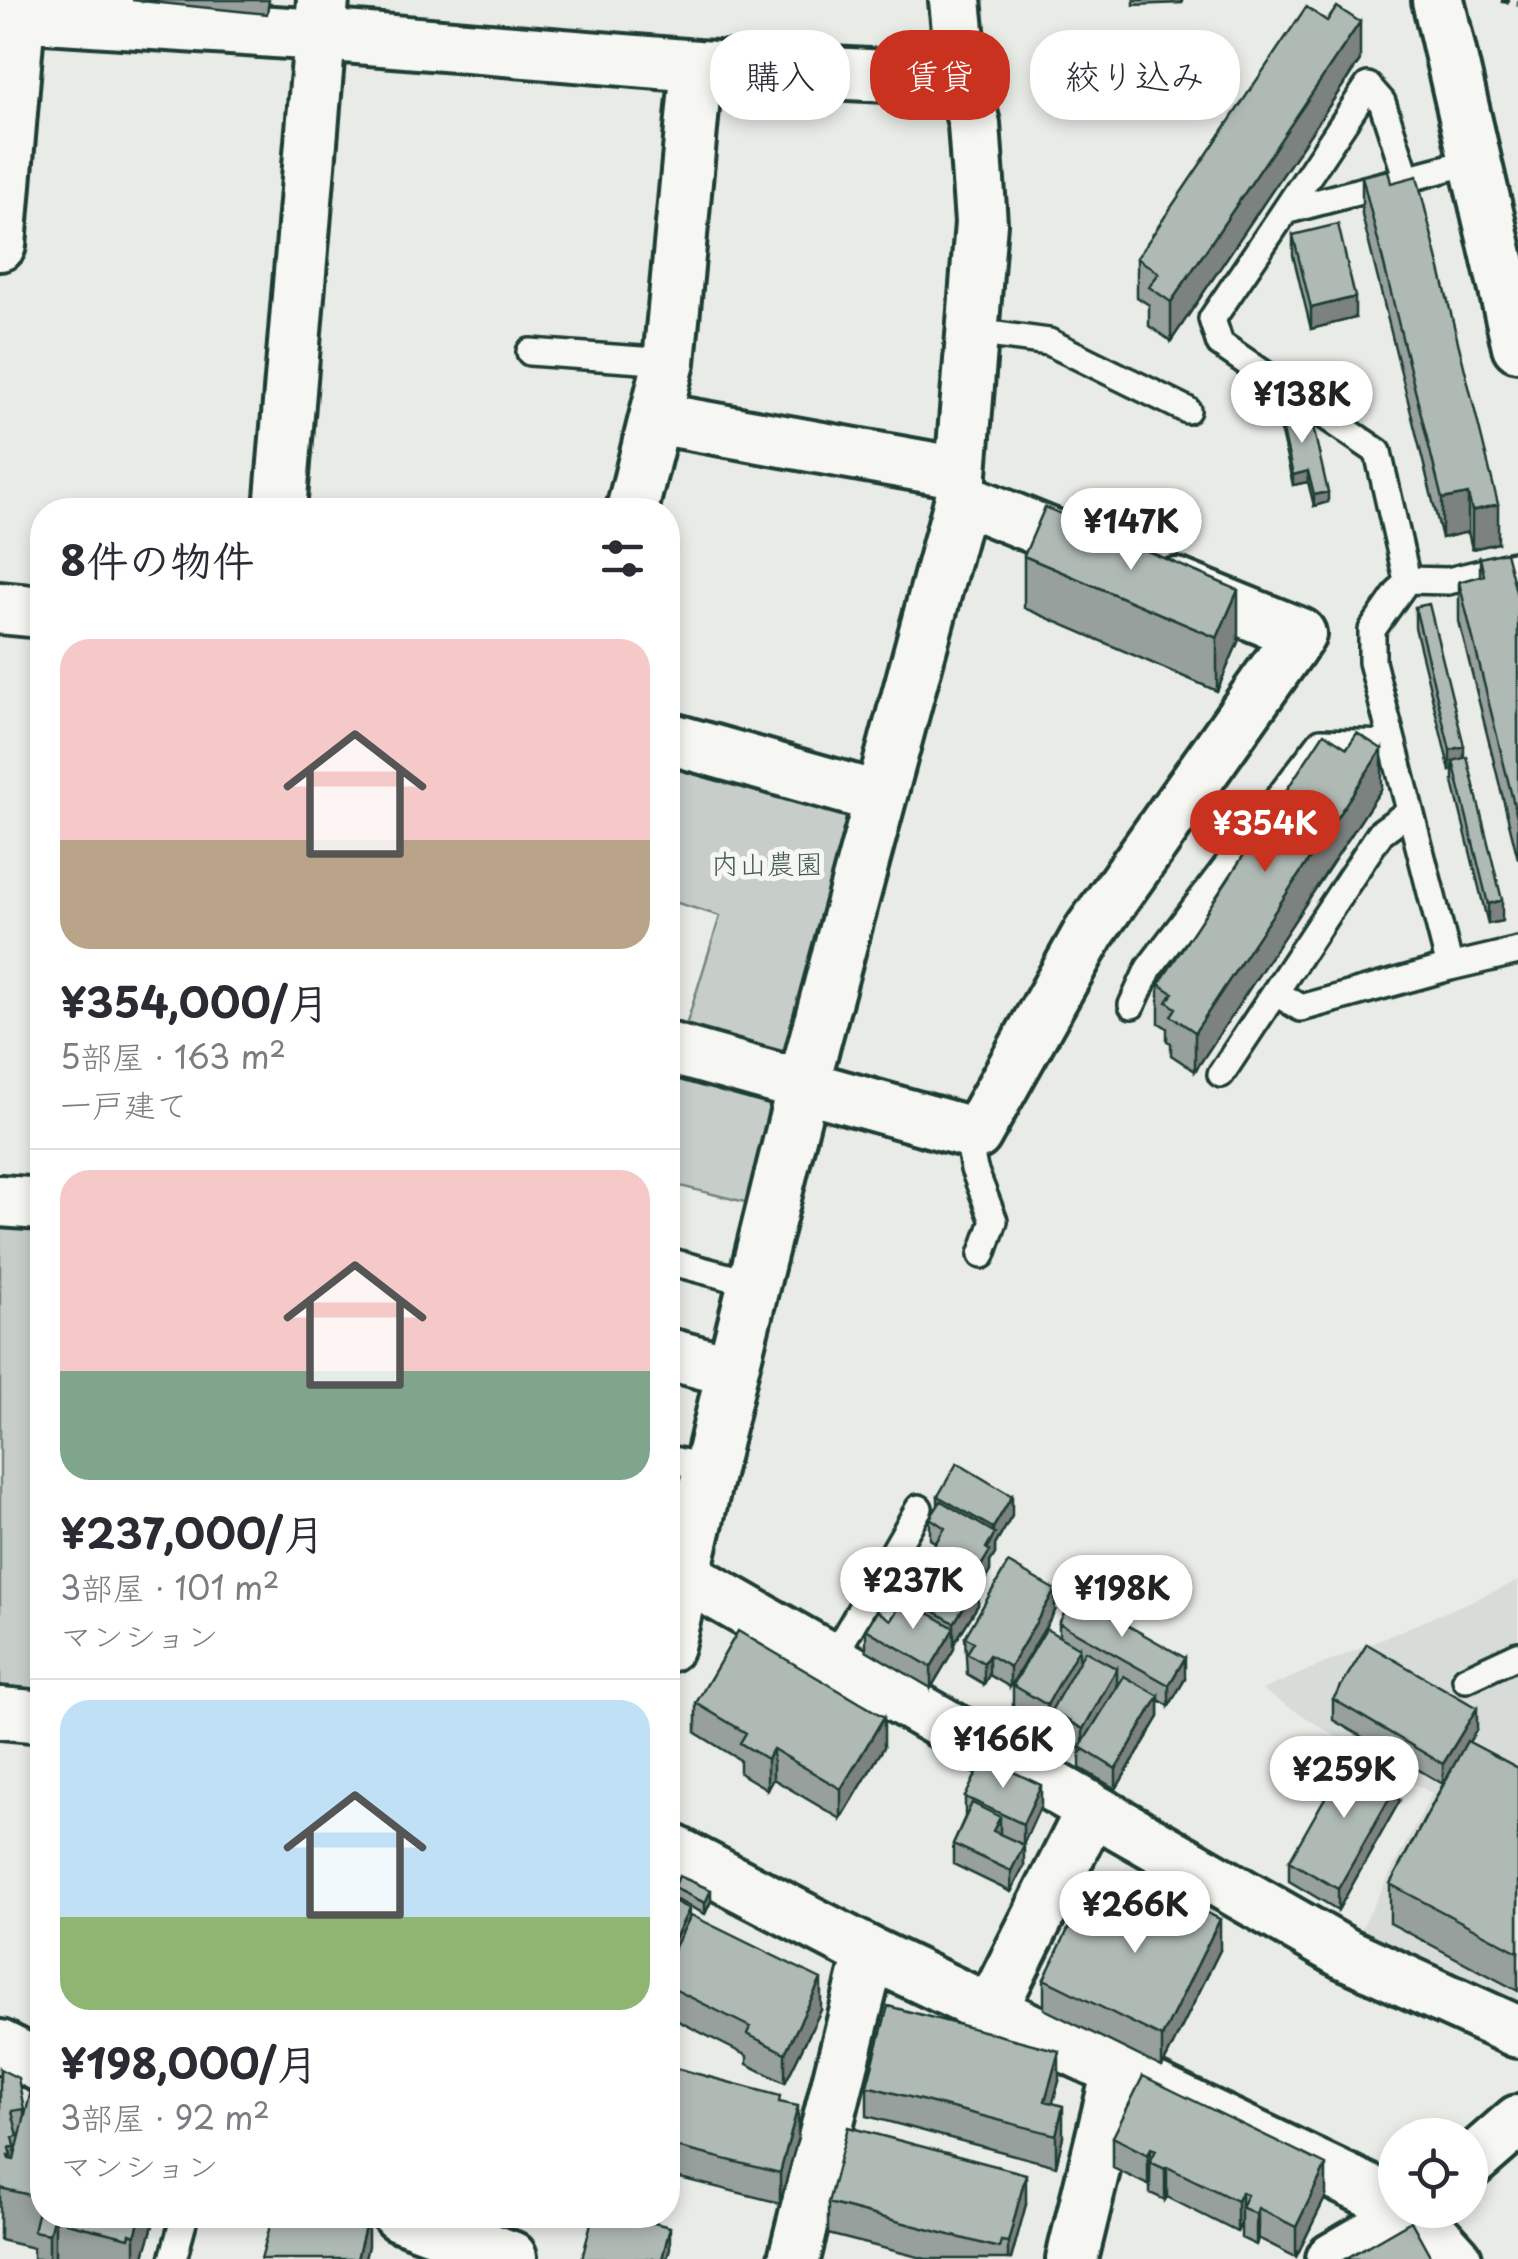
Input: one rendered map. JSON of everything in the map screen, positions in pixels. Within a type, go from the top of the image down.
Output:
[{"type":"street","points":[[955,0],[958,30]]},
{"type":"street","points":[[1438,0],[1518,346]]},
{"type":"street","points":[[0,245],[9,15],[322,17],[697,66],[870,75]]},
{"type":"street","points":[[281,498],[322,17]]},
{"type":"street","points":[[635,498],[670,362],[697,66]]},
{"type":"street","points":[[680,1593],[688,1464],[732,1371],[802,1088],[961,485],[969,313],[982,223],[973,120]]},
{"type":"street","points":[[655,418],[961,485],[1300,634],[1090,931],[976,1134],[680,1052]]},
{"type":"street","points":[[0,608],[30,611]]},
{"type":"street","points":[[680,741],[880,798]]},
{"type":"street","points":[[0,1201],[30,1203]]},
{"type":"street","points":[[680,1357],[732,1371]]},
{"type":"street","points":[[684,1575],[1344,1953],[1518,2032]]},
{"type":"street","points":[[0,1713],[30,1716]]},
{"type":"street","points":[[991,2010],[1092,1809]]},
{"type":"street","points":[[680,1854],[870,1953],[1378,2195]]},
{"type":"street","points":[[794,2259],[870,1953]]},
{"type":"street","points":[[0,2046],[30,2061]]},
{"type":"street","points":[[1072,2259],[1118,2071]]},
{"type":"street","points":[[1488,2148],[1518,2122]]},
{"type":"street","points":[[1332,2259],[1379,2228]]},
{"type":"street","points":[[1426,2228],[1456,2259]]},
{"type":"street","points":[[420,2234],[514,2244]]},
{"type":"lane","points":[[1407,178],[1382,102],[1368,86],[1212,319],[1220,344],[1378,452],[1408,580],[1372,630],[1372,662],[1450,967]]},
{"type":"lane","points":[[1286,211],[1474,161]]},
{"type":"lane","points":[[969,313],[1049,342],[1187,410]]},
{"type":"lane","points":[[530,352],[670,362]]},
{"type":"lane","points":[[1408,580],[1448,581],[1518,564]]},
{"type":"lane","points":[[1132,1005],[1149,968],[1321,742],[1393,744]]},
{"type":"lane","points":[[1221,1074],[1381,832],[1410,811]]},
{"type":"lane","points":[[1276,992],[1301,1008],[1518,951]]},
{"type":"lane","points":[[967,1132],[974,1169],[994,1221],[982,1254]]},
{"type":"lane","points":[[680,1264],[755,1284]]},
{"type":"lane","points":[[832,1660],[919,1508]]},
{"type":"lane","points":[[1466,1679],[1518,1655]]},
{"type":"lane","points":[[173,2259],[181,2228]]},
{"type":"path","points":[[1501,0],[1518,2]]},
{"type":"shaded area","points":[[1518,1581],[1518,2009],[1357,1937],[1432,1793],[1262,1690]]},
{"type":"green space","name":"内山農園","points":[[680,765],[845,809],[854,829],[794,1048],[776,1063],[684,1032],[720,916],[680,904]]},
{"type":"green space","points":[[680,1073],[765,1097],[779,1114],[757,1205],[680,1186]]},
{"type":"green space","points":[[0,1220],[30,1221],[30,1700],[0,1698]]},
{"type":"building","points":[[1306,7],[1327,21],[1337,7],[1360,22],[1171,302],[1149,287],[1159,273],[1137,258],[1230,120],[1240,120],[1240,105]]},
{"type":"building","points":[[1388,170],[1391,183],[1417,176],[1498,504],[1472,511],[1468,494],[1442,499],[1362,176]]},
{"type":"building","points":[[1338,224],[1355,297],[1311,308],[1293,235]]},
{"type":"building","points":[[1291,397],[1296,421],[1311,418],[1328,492],[1314,495],[1308,471],[1293,475],[1276,400]]},
{"type":"building","points":[[1045,507],[1238,590],[1217,638],[1024,556]]},
{"type":"building","points":[[1506,552],[1518,600],[1518,821],[1459,582],[1484,575],[1480,558]]},
{"type":"building","points":[[1429,604],[1464,746],[1450,750],[1415,607]]},
{"type":"building","points":[[1324,733],[1347,748],[1357,733],[1382,749],[1195,1032],[1171,1016],[1176,1008],[1167,1002],[1173,993],[1159,984]]},
{"type":"building","points":[[1467,757],[1502,900],[1488,904],[1453,761]]},
{"type":"building","points":[[957,1463],[1012,1496],[993,1528],[938,1496]]},
{"type":"building","points":[[941,1501],[995,1533],[986,1548],[990,1551],[975,1576],[931,1550],[945,1528],[930,1518]]},
{"type":"building","points":[[929,1556],[978,1585],[954,1623],[899,1590],[913,1566],[920,1570]]},
{"type":"building","points":[[1008,1563],[1055,1590],[1010,1667],[989,1655],[984,1663],[967,1653],[974,1642],[965,1637]]},
{"type":"building","points":[[1074,1595],[1185,1658],[1169,1685],[1059,1623]]},
{"type":"building","points":[[904,1599],[954,1628],[931,1667],[866,1629],[877,1611],[891,1620]]},
{"type":"building","points":[[1046,1629],[1079,1648],[1047,1705],[1013,1685]]},
{"type":"building","points":[[738,1631],[884,1717],[841,1789],[773,1749],[767,1759],[740,1743],[746,1733],[696,1703]]},
{"type":"building","points":[[1367,1644],[1477,1708],[1443,1764],[1333,1699]]},
{"type":"building","points":[[1085,1651],[1117,1669],[1083,1729],[1051,1711]]},
{"type":"building","points":[[1124,1676],[1159,1696],[1116,1769],[1080,1747]]},
{"type":"building","points":[[1467,1741],[1518,1768],[1518,1952],[1390,1884]]},
{"type":"building","points":[[1350,1754],[1399,1781],[1338,1889],[1289,1861]]},
{"type":"building","points":[[984,1758],[1041,1785],[1023,1824],[965,1797]]},
{"type":"building","points":[[972,1803],[1000,1817],[993,1831],[1024,1845],[1011,1871],[953,1844]]},
{"type":"building","points":[[680,1876],[711,1890],[705,1903],[680,1891]]},
{"type":"building","points":[[1131,1876],[1220,1919],[1162,2037],[1044,1979],[1078,1909],[1108,1924]]},
{"type":"building","points":[[680,1904],[689,1909],[680,1928]]},
{"type":"building","points":[[691,1915],[821,1979],[785,2053],[747,2034],[750,2027],[680,1992],[680,1937]]},
{"type":"building","points":[[888,2006],[1059,2051],[1045,2101],[1063,2106],[1056,2135],[867,2086]]},
{"type":"building","points":[[0,2069],[18,2078],[24,2109],[12,2111],[18,2136],[13,2137],[15,2146],[9,2148],[9,2159],[14,2160],[30,2095],[30,2195],[0,2188]]},
{"type":"building","points":[[680,2069],[780,2096],[779,2102],[798,2106],[780,2173],[680,2148]]},
{"type":"building","points":[[1143,2076],[1326,2165],[1296,2227],[1258,2208],[1256,2214],[1241,2207],[1247,2195],[1241,2192],[1237,2201],[1150,2162],[1156,2150],[1151,2148],[1148,2155],[1113,2137]]},
{"type":"building","points":[[848,2127],[1026,2174],[1008,2242],[1001,2241],[999,2248],[828,2203]]},
{"type":"building","points":[[34,2228],[51,2228],[49,2234],[33,2231]]},
{"type":"building","points":[[87,2228],[137,2228],[135,2236],[130,2234],[129,2238]]},
{"type":"building","points":[[269,2228],[365,2228],[357,2259],[261,2259]]},
{"type":"building","points":[[590,2228],[670,2228],[662,2259],[582,2259]]},
{"type":"building","points":[[1399,2228],[1415,2228],[1432,2259],[1345,2259]]}]
